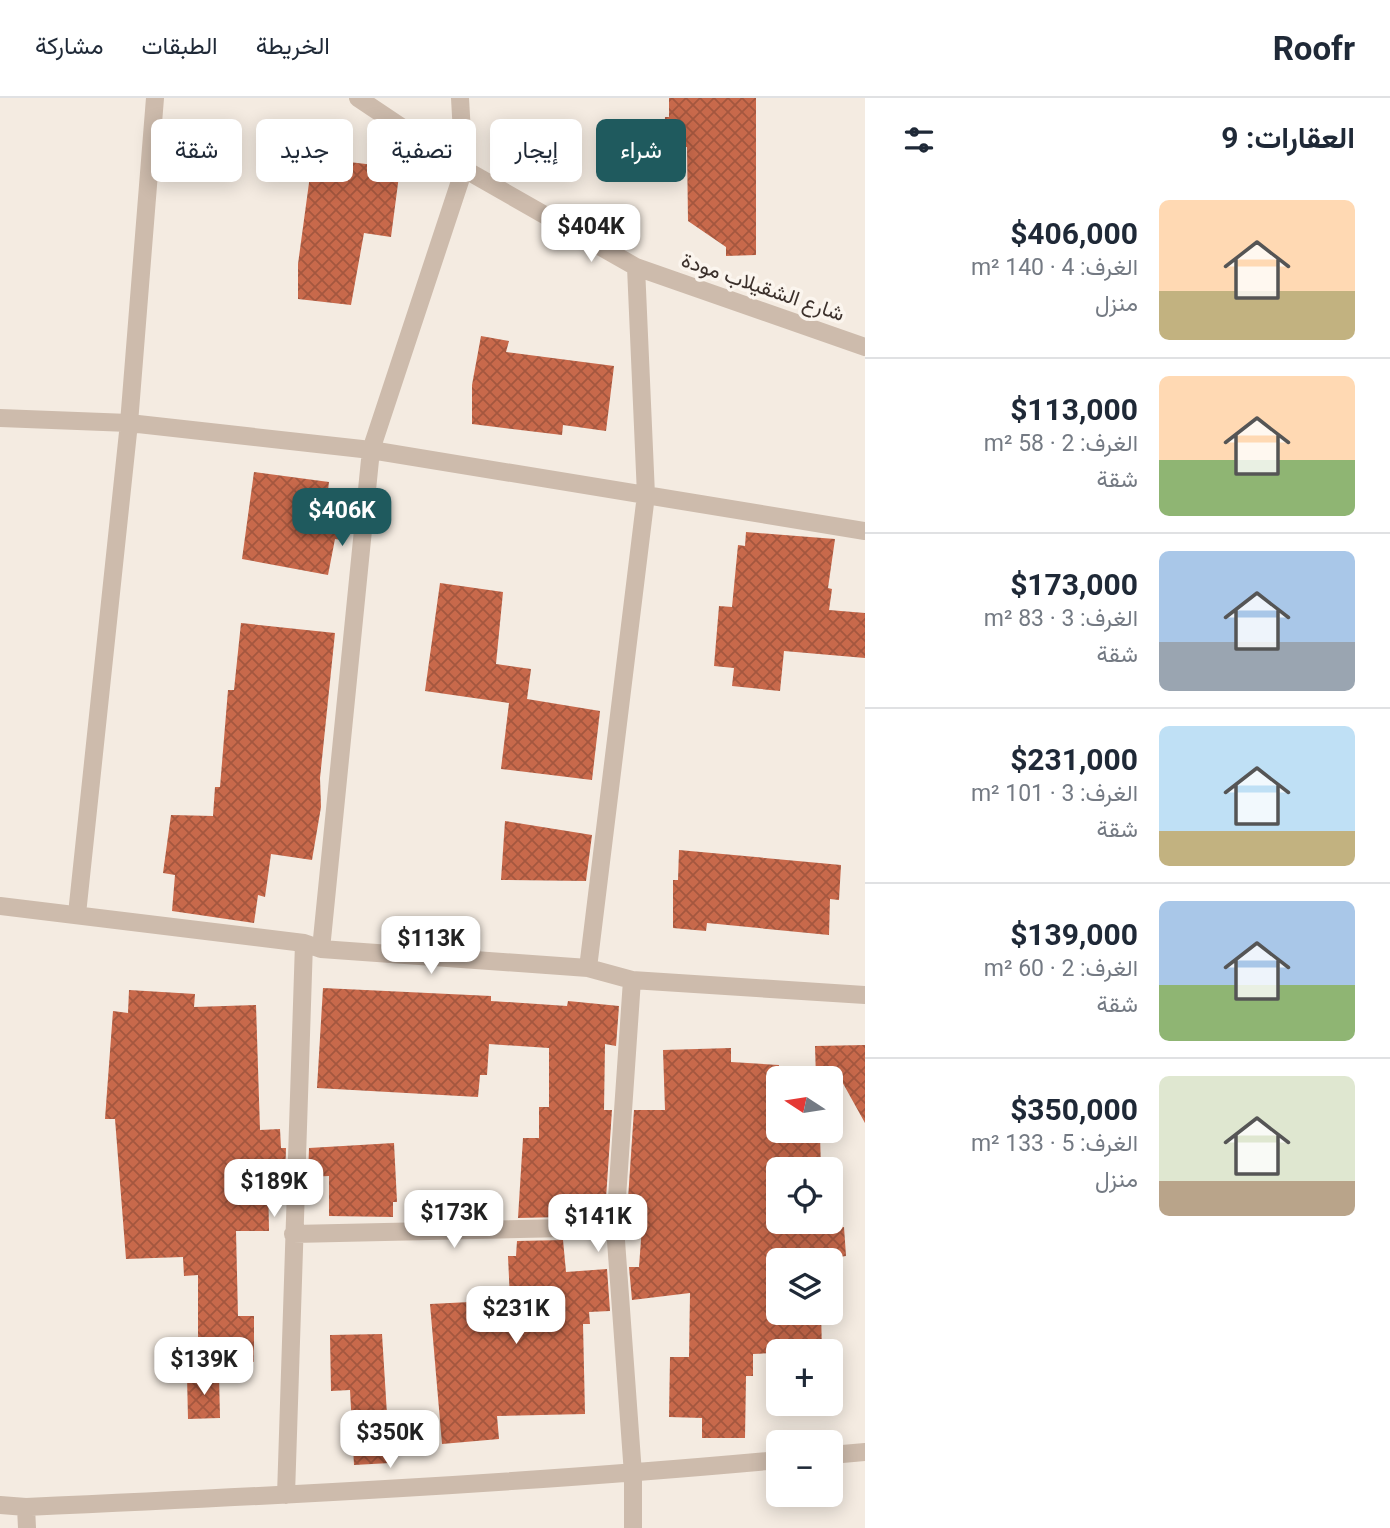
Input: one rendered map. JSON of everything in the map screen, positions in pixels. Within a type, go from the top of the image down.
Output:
[{"type":"street","points":[[77,914],[129,423],[155,98]]},
{"type":"street","name":"شارع الشقيلاب مودة","points":[[358,98],[389,119]]},
{"type":"street","points":[[460,98],[461,119]]},
{"type":"street","name":"شارع الشقيلاب مودة","points":[[476,176],[636,267],[865,347]]},
{"type":"street","points":[[286,1495],[293,1234],[313,946],[371,450],[460,182]]},
{"type":"street","points":[[588,968],[646,495],[636,267]]},
{"type":"street","points":[[0,418],[129,423],[371,450],[865,531]]},
{"type":"street","points":[[0,906],[313,946],[588,968],[632,980],[865,995]]},
{"type":"street","points":[[632,980],[615,1227],[633,1474],[633,1528]]},
{"type":"street","points":[[293,1234],[615,1227]]},
{"type":"street","points":[[843,1454],[865,1452]]},
{"type":"street","points":[[0,1505],[26,1507],[286,1495],[633,1474],[766,1461]]},
{"type":"street","points":[[26,1507],[27,1528]]},
{"type":"building","points":[[669,98],[756,98],[756,255],[726,256],[726,247],[688,221],[686,119],[665,119],[669,117]]},
{"type":"building","points":[[353,162],[367,164],[367,182],[398,182],[391,237],[364,233],[351,305],[298,299],[298,264],[309,182],[353,182]]},
{"type":"building","points":[[481,336],[509,341],[506,352],[614,366],[606,431],[563,425],[562,435],[472,424],[472,385]]},
{"type":"building","points":[[254,472],[329,482],[327,498],[348,501],[342,540],[335,539],[328,575],[242,559]]},
{"type":"building","points":[[746,532],[835,539],[828,588],[832,589],[829,610],[865,613],[865,658],[784,651],[780,691],[732,686],[734,668],[714,666],[719,606],[732,607],[738,545],[745,546]]},
{"type":"building","points":[[440,583],[503,592],[496,664],[531,669],[527,699],[600,711],[592,780],[501,769],[509,703],[425,691]]},
{"type":"building","points":[[241,623],[335,633],[320,778],[321,807],[312,860],[271,854],[265,897],[258,895],[254,923],[172,911],[175,875],[163,873],[171,815],[213,816],[215,787],[220,787],[228,690],[234,690]]},
{"type":"building","points":[[505,821],[592,835],[586,881],[501,880]]},
{"type":"building","points":[[679,850],[841,865],[839,900],[830,899],[829,935],[707,923],[706,931],[673,928],[673,880],[678,880]]},
{"type":"building","points":[[323,988],[491,996],[491,1001],[567,1006],[568,1001],[619,1006],[616,1046],[605,1044],[604,1110],[612,1110],[606,1198],[575,1198],[575,1205],[560,1205],[561,1217],[518,1218],[523,1138],[539,1138],[539,1107],[549,1107],[549,1048],[489,1044],[487,1075],[480,1075],[478,1097],[317,1088]]},
{"type":"building","points":[[129,990],[195,994],[194,1007],[256,1005],[260,1130],[280,1129],[281,1148],[286,1148],[285,1178],[268,1178],[269,1231],[236,1231],[238,1316],[254,1316],[254,1362],[198,1361],[198,1275],[184,1276],[183,1257],[126,1259],[115,1119],[105,1119],[113,1011],[128,1013]]},
{"type":"building","points":[[865,1045],[865,1123],[844,1085],[844,1066],[816,1066],[815,1046]]},
{"type":"building","points":[[731,1048],[731,1062],[779,1065],[766,1066],[766,1143],[820,1143],[821,1157],[766,1157],[766,1234],[843,1234],[844,1227],[846,1256],[843,1256],[843,1248],[766,1248],[766,1325],[821,1325],[822,1339],[766,1339],[766,1353],[753,1354],[753,1376],[746,1376],[745,1438],[702,1438],[702,1418],[669,1417],[670,1357],[689,1357],[690,1293],[632,1300],[629,1267],[639,1267],[644,1199],[628,1199],[634,1110],[665,1110],[663,1050]]},
{"type":"building","points":[[394,1143],[397,1202],[393,1202],[393,1217],[329,1216],[329,1176],[308,1177],[309,1148]]},
{"type":"building","points":[[563,1240],[566,1272],[607,1269],[610,1311],[589,1312],[590,1324],[583,1324],[585,1414],[497,1416],[499,1439],[442,1444],[430,1304],[510,1300],[508,1256],[516,1256],[517,1241]]},
{"type":"building","points":[[382,1334],[390,1463],[354,1465],[350,1390],[331,1391],[330,1335]]},
{"type":"building","points":[[219,1375],[220,1418],[188,1419],[187,1376]]}]
